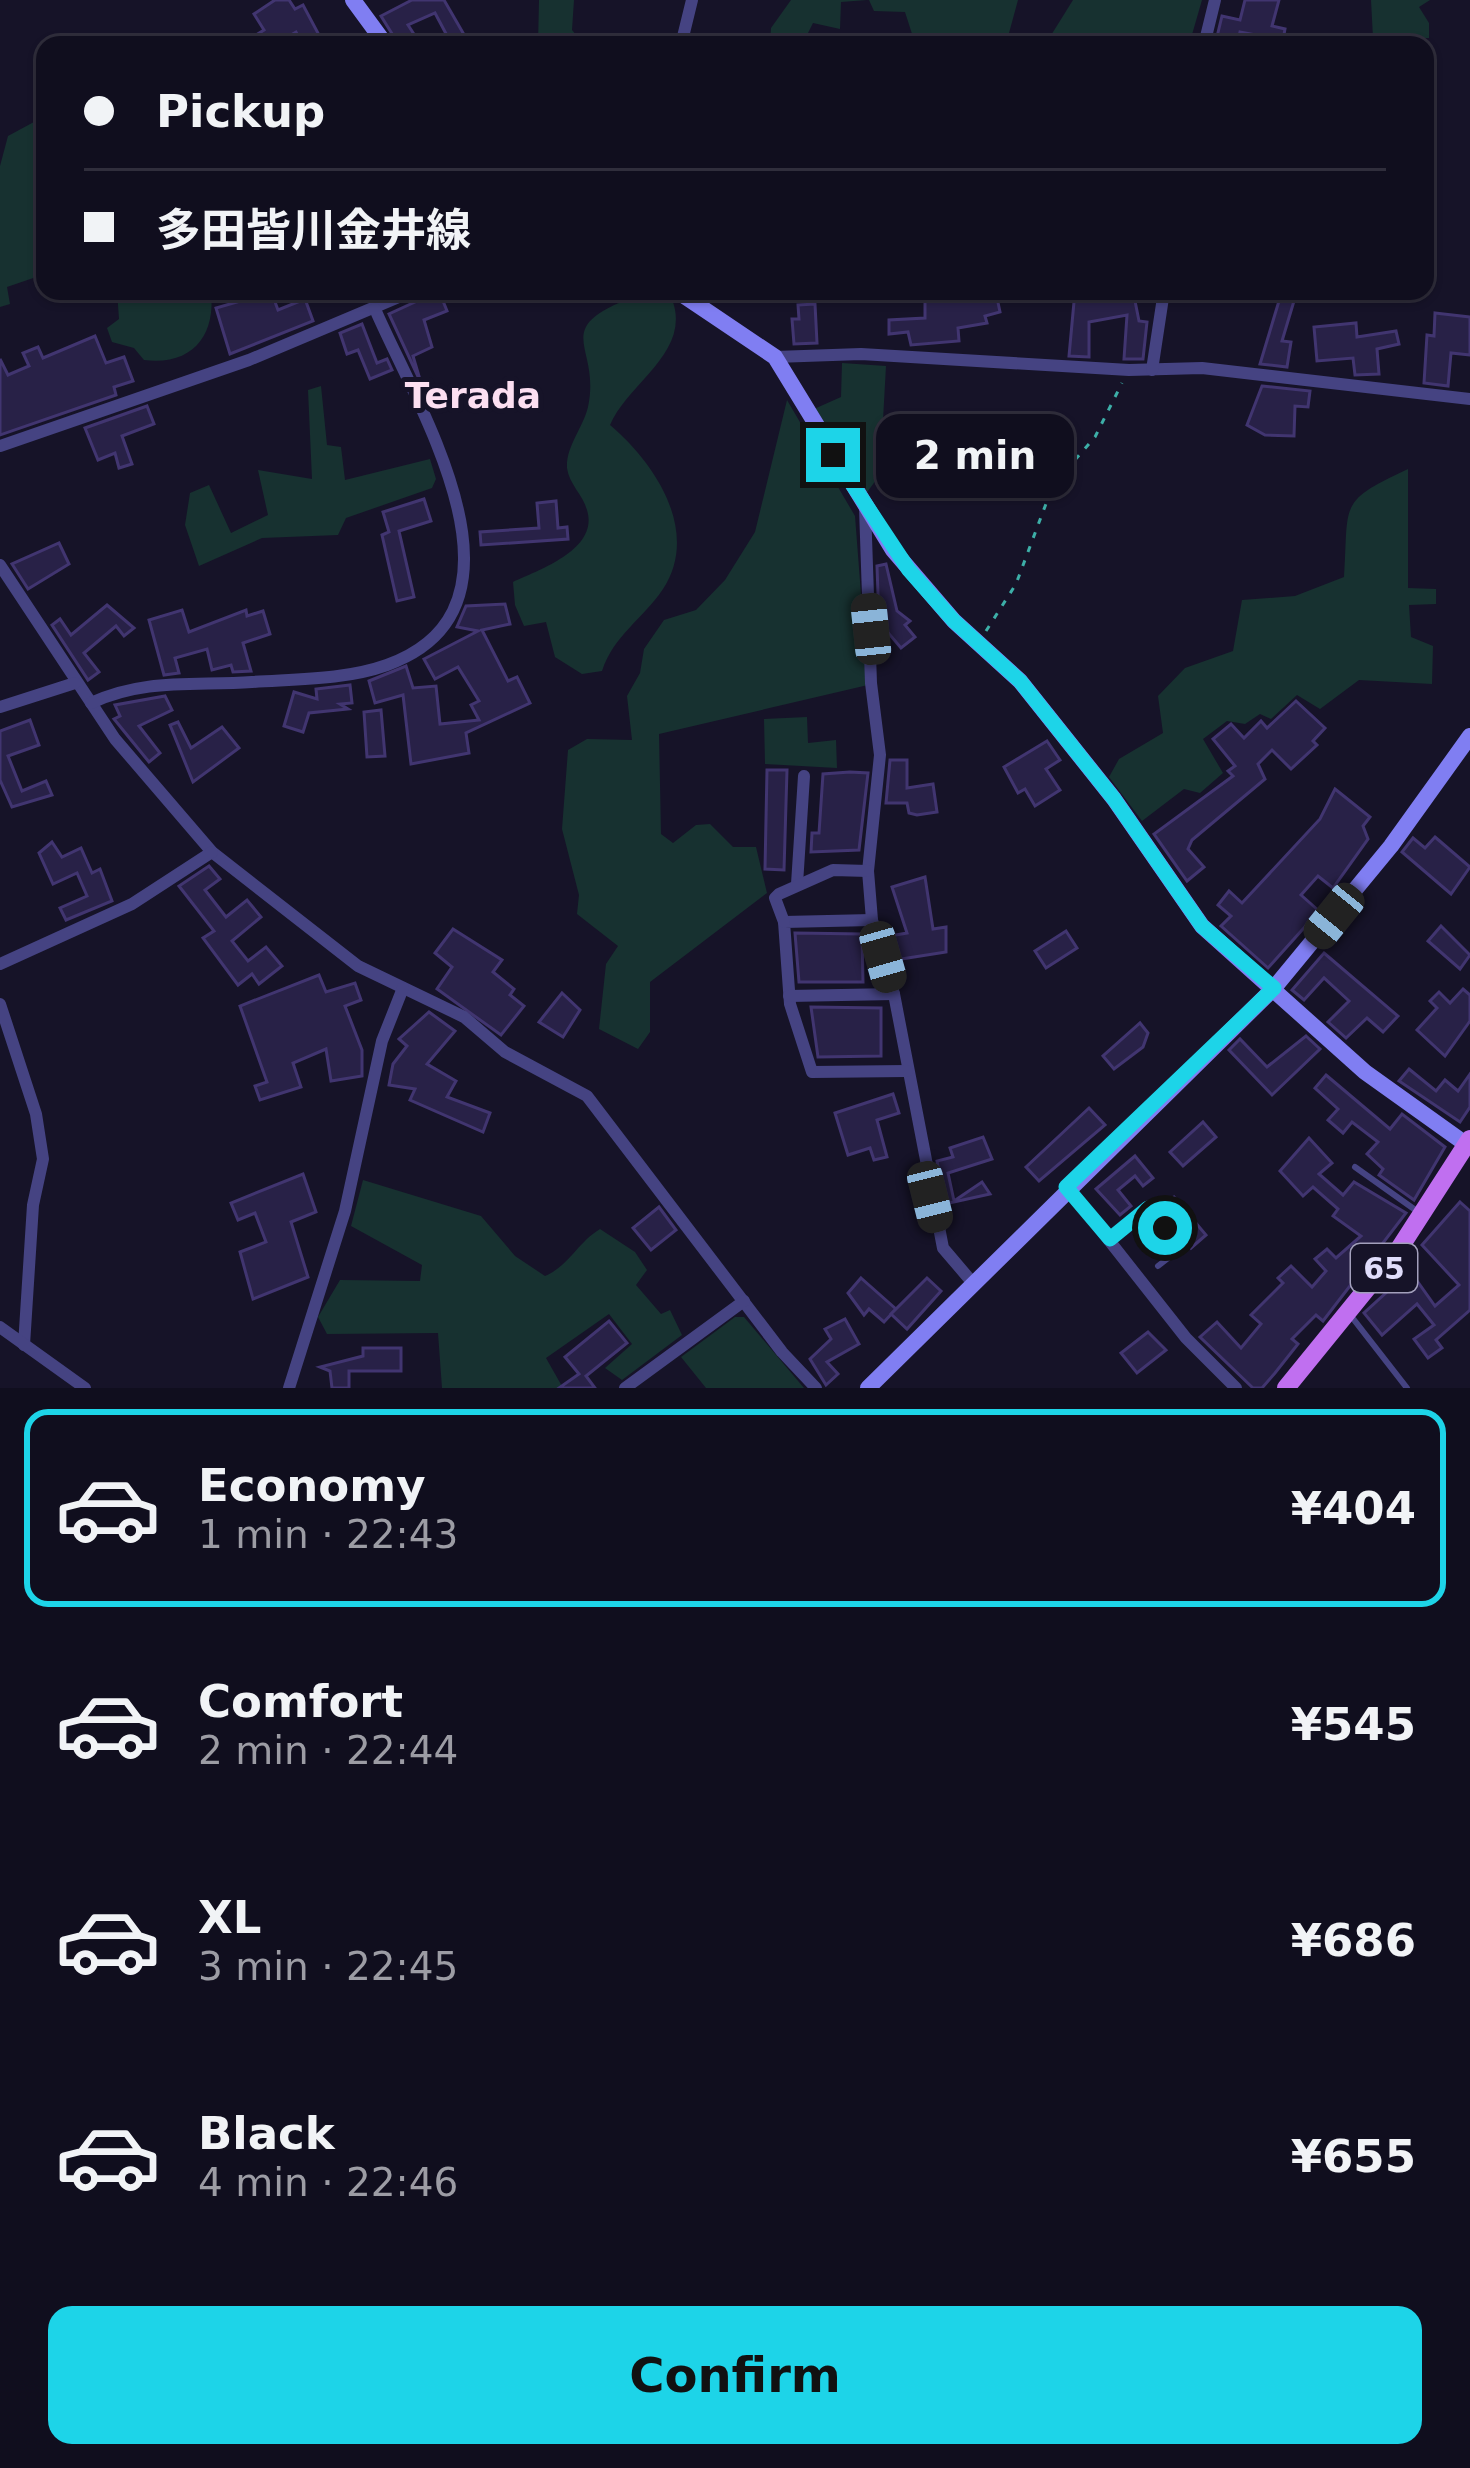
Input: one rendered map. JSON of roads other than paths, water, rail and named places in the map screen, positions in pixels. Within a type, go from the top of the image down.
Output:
[{"type":"main road","points":[[352,0],[379,36]]},
{"type":"main road","points":[[690,300],[775,357],[865,508],[925,590],[1020,681],[1102,784],[1202,926],[1365,1072],[1469,1143]]},
{"type":"main road","points":[[868,1388],[1066,1187],[1274,988],[1391,846],[1470,736]]},
{"type":"main road","name":"65","points":[[1286,1388],[1423,1215],[1469,1143]]},
{"type":"street","points":[[683,36],[692,0]]},
{"type":"street","points":[[1206,36],[1215,0]]},
{"type":"street","points":[[0,446],[173,382],[249,360],[394,300]]},
{"type":"street","points":[[1152,370],[1164,300]]},
{"type":"street","points":[[91,704],[172,680],[233,683],[352,674],[419,651],[448,626],[463,591],[466,542],[445,470],[375,309]]},
{"type":"street","points":[[775,357],[861,354],[1247,372],[1393,394],[1470,399]]},
{"type":"street","points":[[865,508],[880,755],[868,871],[872,920],[894,994],[943,1248],[972,1282]]},
{"type":"street","points":[[0,565],[75,683],[141,772],[212,852],[342,955],[464,1017],[506,1052],[587,1096],[817,1388]]},
{"type":"street","points":[[0,707],[75,683]]},
{"type":"street","points":[[797,884],[803,776]]},
{"type":"street","points":[[0,964],[132,904],[212,852]]},
{"type":"street","points":[[868,871],[833,870],[775,898],[784,922],[790,996],[812,1072],[907,1071]]},
{"type":"street","points":[[784,922],[872,920]]},
{"type":"street","points":[[289,1388],[345,1211],[382,1041],[403,988]]},
{"type":"street","points":[[790,996],[894,994]]},
{"type":"street","points":[[0,1004],[36,1114],[43,1159],[33,1205],[24,1345]]},
{"type":"street","points":[[1066,1187],[1186,1337],[1236,1388]]},
{"type":"street","points":[[625,1388],[744,1301]]},
{"type":"street","points":[[0,1327],[85,1388]]},
{"type":"lane","points":[[1355,1167],[1423,1215]]},
{"type":"lane","points":[[1110,1239],[1148,1208],[1181,1248],[1158,1266]]},
{"type":"lane","points":[[1348,1313],[1407,1388]]},
{"type":"district","name":"Terada","points":[[473,395]]}]
